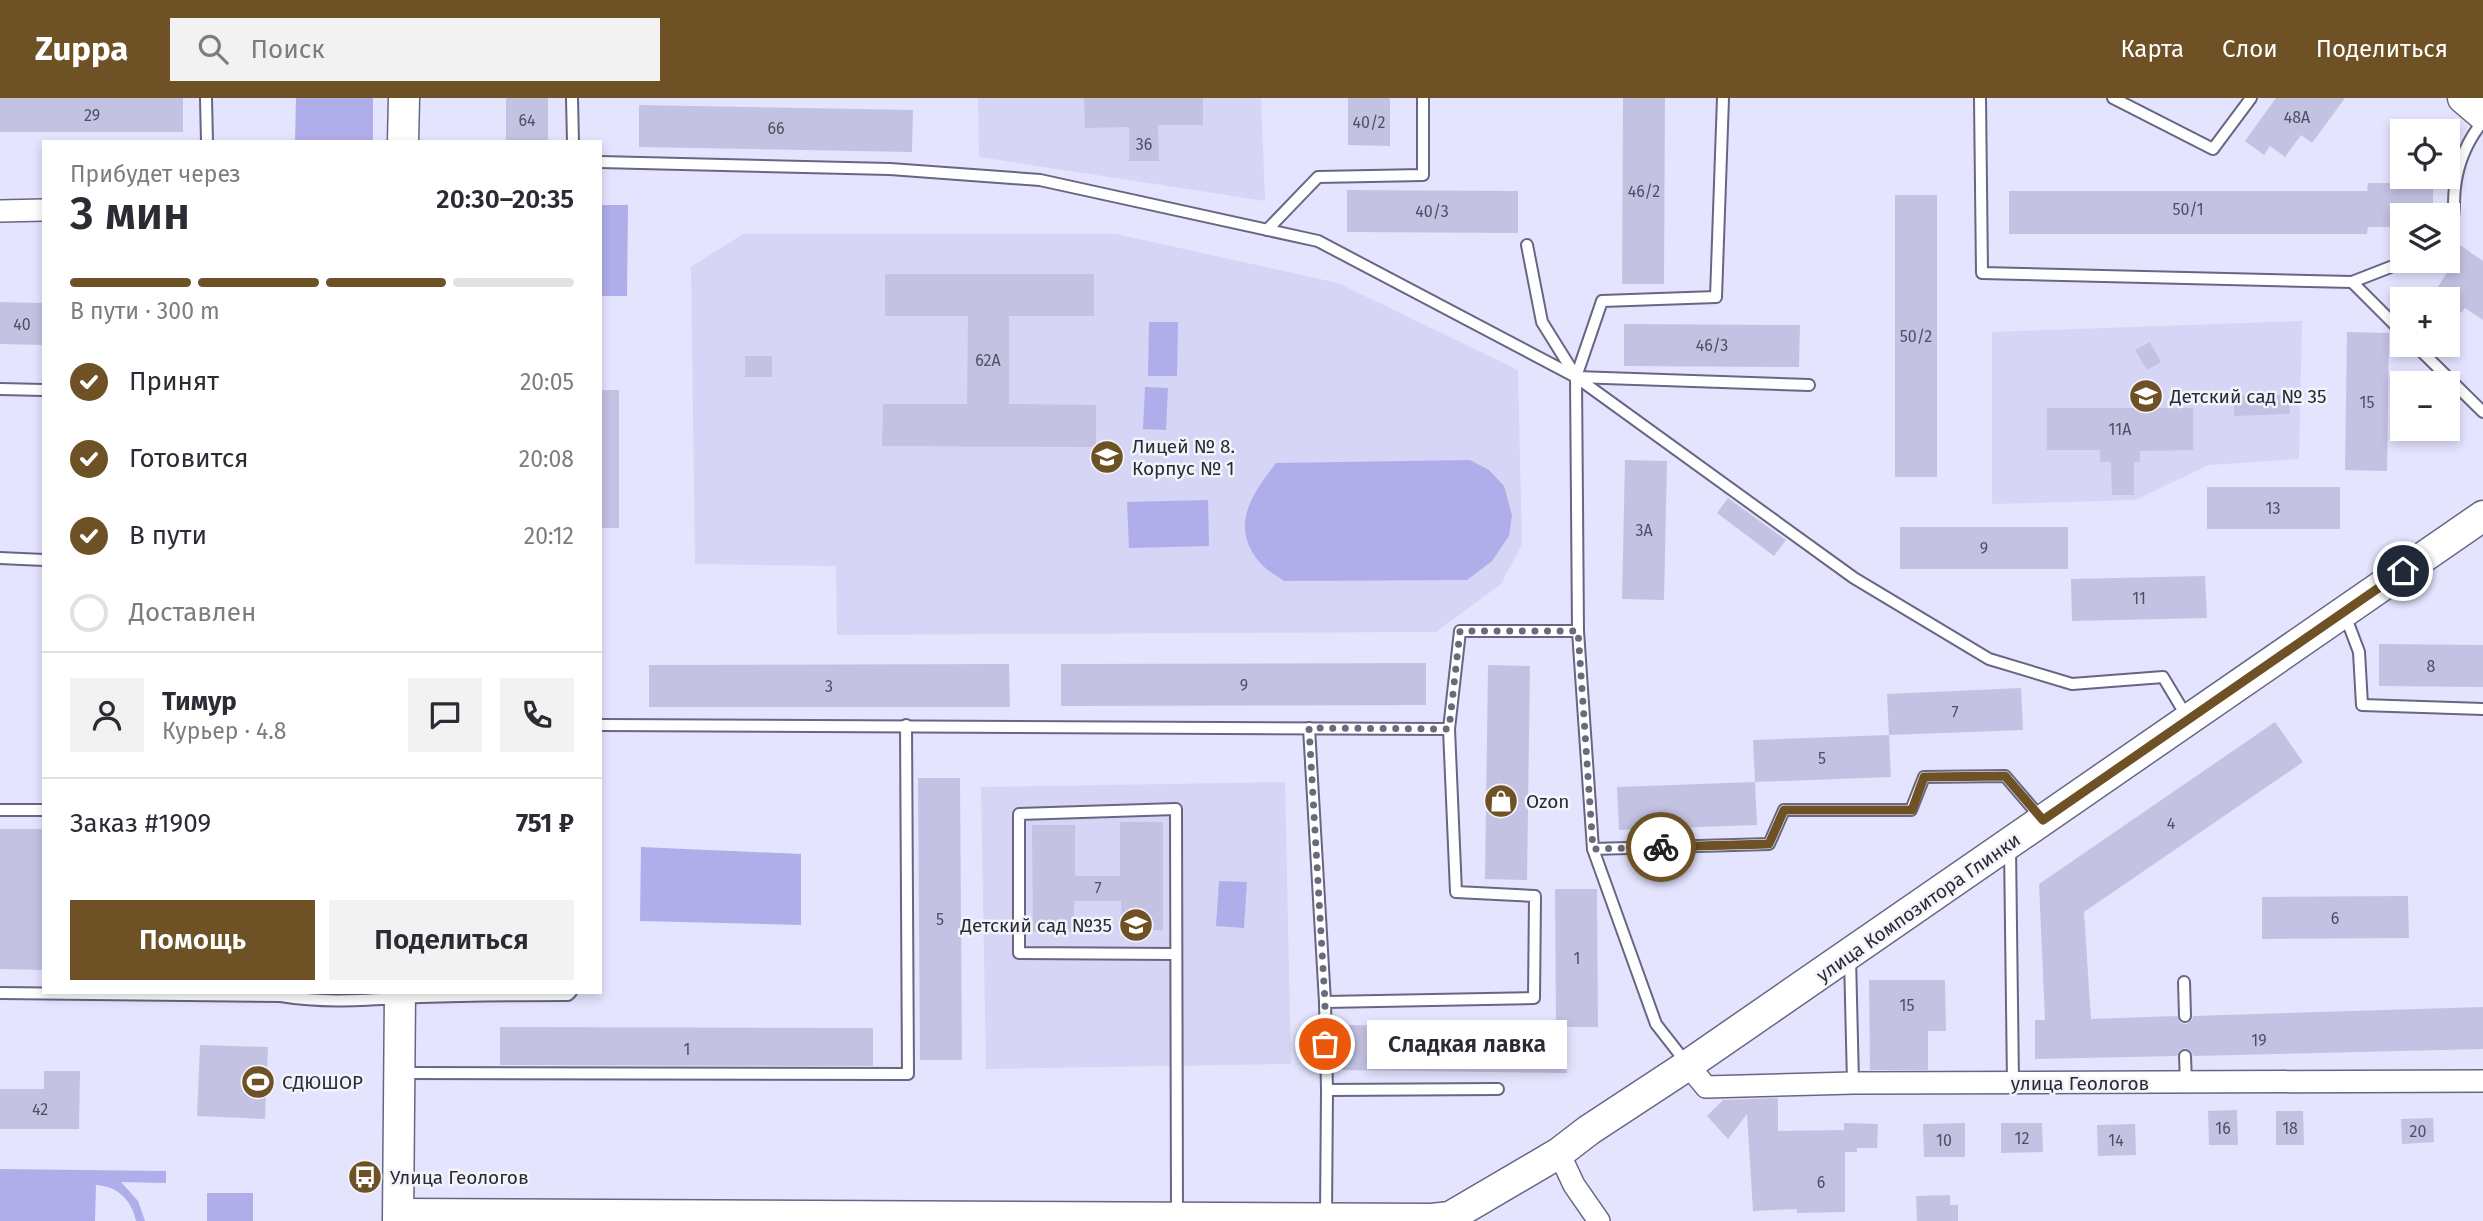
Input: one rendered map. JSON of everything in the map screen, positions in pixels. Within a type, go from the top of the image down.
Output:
[{"type":"street","points":[[403,140],[404,98]]},
{"type":"street","points":[[2463,98],[2483,115]]},
{"type":"street","points":[[0,211],[42,210]]},
{"type":"street","name":"улица Композитора Глинки","points":[[1457,1219],[1559,1153],[1850,954],[2483,516]]},
{"type":"street","points":[[400,995],[399,1218],[1457,1219]]},
{"type":"street","name":"улица Геологов","points":[[1688,1065],[1706,1087],[1853,1083],[2483,1081]]},
{"type":"street","points":[[1559,1153],[1574,1185],[1599,1221]]},
{"type":"lane","points":[[206,98],[207,140]]},
{"type":"lane","points":[[572,98],[573,140]]},
{"type":"lane","points":[[1267,230],[1318,177],[1423,175],[1423,98]]},
{"type":"lane","points":[[1688,1065],[1656,1024],[1593,849],[1578,631],[1576,377],[1602,301],[1716,297],[1723,98]]},
{"type":"lane","points":[[1980,98],[1982,273],[2352,282],[2390,267]]},
{"type":"lane","points":[[2113,98],[2213,149],[2251,98]]},
{"type":"lane","points":[[2454,203],[2455,184],[2467,141],[2483,121]]},
{"type":"lane","points":[[602,162],[890,169],[1040,180],[1318,241],[1576,377],[1854,578],[1989,659],[2072,684],[2163,677],[2189,719]]},
{"type":"lane","points":[[1527,245],[1542,323],[1576,377]]},
{"type":"lane","points":[[2352,282],[2390,319]]},
{"type":"lane","points":[[2427,357],[2483,412]]},
{"type":"lane","points":[[1576,377],[1809,385]]},
{"type":"lane","points":[[0,389],[42,390]]},
{"type":"lane","points":[[0,558],[42,560]]},
{"type":"lane","points":[[2344,612],[2359,652],[2362,705],[2483,709]]},
{"type":"lane","points":[[1325,1002],[1534,998],[1535,896],[1456,892],[1449,729],[1460,631],[1578,631]]},
{"type":"lane","points":[[602,725],[906,724],[1449,729]]},
{"type":"lane","points":[[400,1073],[908,1073],[906,724]]},
{"type":"lane","points":[[1309,728],[1328,1090],[1325,1219]]},
{"type":"lane","points":[[1593,849],[1769,844],[1784,810],[1912,810],[1924,777],[2005,776],[2043,820]]},
{"type":"lane","points":[[1175,954],[1019,953],[1019,814],[1176,808],[1177,1218]]},
{"type":"lane","points":[[0,810],[42,810]]},
{"type":"lane","points":[[2010,844],[2013,1083]]},
{"type":"lane","points":[[1850,954],[1853,1083]]},
{"type":"lane","points":[[2184,982],[2185,1016]]},
{"type":"lane","points":[[0,993],[42,994]]},
{"type":"lane","points":[[198,994],[281,996],[316,1002],[362,1001],[400,995],[569,994]]},
{"type":"lane","points":[[2185,1056],[2186,1082]]},
{"type":"lane","points":[[1328,1090],[1498,1089]]},
{"type":"shaded area","points":[[296,98],[373,98],[373,140],[295,140]]},
{"type":"shaded area","points":[[978,98],[1261,98],[1265,201],[979,157]]},
{"type":"shaded area","points":[[602,205],[628,205],[627,296],[602,296]]},
{"type":"shaded area","name":"Лицей № 8. Корпус № 1","points":[[743,234],[1116,234],[1338,283],[1518,370],[1522,544],[1501,584],[1436,632],[837,635],[836,566],[695,564],[691,267]]},
{"type":"shaded area","name":"Детский сад № 35","points":[[2302,321],[2299,459],[2209,465],[2135,500],[1992,504],[1992,332]]},
{"type":"shaded area","points":[[1149,322],[1178,322],[1177,376],[1148,376]]},
{"type":"shaded area","points":[[1145,387],[1168,388],[1166,430],[1143,429]]},
{"type":"shaded area","points":[[1470,460],[1489,470],[1504,486],[1512,515],[1509,536],[1492,561],[1467,580],[1284,581],[1262,565],[1246,538],[1247,512],[1258,487],[1276,463]]},
{"type":"shaded area","points":[[1208,500],[1209,546],[1129,548],[1127,502]]},
{"type":"shaded area","name":"Детский сад №35","points":[[1285,782],[1291,1064],[986,1069],[981,787]]},
{"type":"shaded area","points":[[641,847],[801,854],[801,925],[640,921]]},
{"type":"shaded area","points":[[1219,881],[1247,882],[1244,928],[1216,926]]},
{"type":"shaded area","points":[[0,1169],[166,1171],[166,1183],[121,1182],[138,1201],[145,1221],[136,1221],[131,1207],[117,1191],[96,1185],[95,1221],[0,1221]]},
{"type":"shaded area","points":[[207,1193],[253,1193],[253,1221],[207,1221]]},
{"type":"building","points":[[0,98],[183,98],[183,132],[0,132]]},
{"type":"building","points":[[506,98],[548,98],[548,140],[506,140]]},
{"type":"building","points":[[1084,98],[1203,98],[1203,125],[1158,125],[1159,161],[1129,161],[1129,127],[1085,128]]},
{"type":"building","points":[[1348,98],[1390,98],[1390,146],[1348,145]]},
{"type":"building","points":[[1623,98],[1665,98],[1664,284],[1622,284]]},
{"type":"building","points":[[2276,98],[2345,98],[2312,143],[2301,135],[2285,157],[2270,146],[2264,155],[2245,141]]},
{"type":"building","points":[[639,105],[913,110],[912,152],[639,147]]},
{"type":"building","points":[[2368,183],[2390,183],[2390,189],[2433,189],[2433,203],[2390,203],[2390,227],[2368,227],[2367,234],[2009,234],[2009,191],[2367,191]]},
{"type":"building","points":[[1347,190],[1518,191],[1518,233],[1347,232]]},
{"type":"building","points":[[1895,195],[1937,195],[1937,477],[1895,477]]},
{"type":"building","points":[[2460,245],[2483,261],[2483,320],[2465,308],[2460,312],[2460,287],[2438,287],[2447,273],[2460,273]]},
{"type":"building","points":[[885,274],[1094,274],[1094,316],[1009,316],[1009,404],[1096,405],[1096,447],[882,446],[883,404],[967,404],[968,316],[885,316]]},
{"type":"building","points":[[0,302],[42,303],[42,345],[0,344]]},
{"type":"building","points":[[1624,324],[1800,325],[1799,367],[1624,366]]},
{"type":"building","points":[[2347,332],[2389,333],[2387,471],[2345,470]]},
{"type":"building","points":[[2150,342],[2161,362],[2147,370],[2135,350]]},
{"type":"building","points":[[745,356],[772,356],[772,377],[745,377]]},
{"type":"building","points":[[602,390],[619,390],[619,528],[602,528]]},
{"type":"building","points":[[2289,395],[2290,414],[2234,416],[2234,396]]},
{"type":"building","points":[[2047,408],[2193,408],[2193,450],[2140,451],[2140,462],[2134,462],[2134,495],[2112,495],[2111,462],[2100,462],[2100,450],[2047,450]]},
{"type":"building","points":[[1625,460],[1667,461],[1664,600],[1622,599]]},
{"type":"building","points":[[2207,487],[2340,487],[2340,529],[2207,529]]},
{"type":"building","points":[[1728,498],[1786,540],[1774,556],[1717,513]]},
{"type":"building","points":[[1900,527],[2068,527],[2068,569],[1900,569]]},
{"type":"building","points":[[2205,576],[2207,618],[2072,621],[2071,579]]},
{"type":"building","points":[[2379,644],[2483,645],[2483,687],[2379,686]]},
{"type":"building","points":[[1426,663],[1426,705],[1061,706],[1061,664]]},
{"type":"building","points":[[1009,664],[1010,707],[649,707],[649,665]]},
{"type":"building","points":[[1488,665],[1530,666],[1527,880],[1485,879]]},
{"type":"building","points":[[2021,688],[2023,730],[1889,735],[1887,694]]},
{"type":"building","points":[[2275,722],[2303,762],[2084,912],[2091,1019],[2177,1016],[2181,1023],[2186,1024],[2193,1016],[2483,1007],[2483,1049],[2193,1056],[2191,1051],[2185,1048],[2180,1050],[2177,1056],[2035,1059],[2035,1020],[2045,1020],[2039,884]]},
{"type":"building","points":[[1889,735],[1891,777],[1755,782],[1753,740]]},
{"type":"building","points":[[918,778],[960,778],[962,1060],[920,1060]]},
{"type":"building","points":[[1755,782],[1757,825],[1619,830],[1617,787]]},
{"type":"building","points":[[1120,822],[1163,822],[1163,930],[1122,930],[1121,901],[1074,901],[1074,932],[1033,932],[1032,825],[1075,825],[1075,876],[1120,876]]},
{"type":"building","points":[[0,829],[42,829],[42,970],[0,969]]},
{"type":"building","points":[[1555,889],[1597,889],[1598,1027],[1556,1027]]},
{"type":"building","points":[[2408,896],[2409,938],[2262,939],[2262,897]]},
{"type":"building","points":[[1869,980],[1945,980],[1946,1031],[1928,1031],[1928,1070],[1870,1070]]},
{"type":"building","points":[[1341,1025],[1567,1028],[1567,1073],[1341,1070]]},
{"type":"building","points":[[500,1027],[873,1028],[873,1066],[500,1065]]},
{"type":"building","points":[[200,1045],[268,1047],[265,1119],[197,1116]]},
{"type":"building","points":[[44,1071],[80,1071],[79,1129],[0,1129],[0,1089],[44,1089]]},
{"type":"building","points":[[1778,1098],[1778,1131],[1844,1130],[1844,1123],[1878,1124],[1877,1148],[1857,1148],[1857,1152],[1845,1152],[1845,1212],[1797,1213],[1797,1209],[1753,1211],[1747,1114],[1728,1139],[1707,1116],[1723,1100]]},
{"type":"building","points":[[2237,1110],[2238,1145],[2209,1145],[2208,1111]]},
{"type":"building","points":[[2276,1111],[2303,1111],[2304,1145],[2276,1145]]},
{"type":"building","points":[[2433,1118],[2434,1142],[2402,1144],[2401,1119]]},
{"type":"building","points":[[1965,1123],[1965,1157],[1924,1157],[1923,1124]]},
{"type":"building","points":[[2001,1123],[2042,1123],[2043,1152],[2001,1153]]},
{"type":"building","points":[[2135,1124],[2136,1155],[2098,1156],[2097,1125]]},
{"type":"building","points":[[1950,1195],[1950,1205],[1958,1205],[1958,1221],[1917,1221],[1916,1196]]},
{"type":"way so far","points":[[1325,1044],[1325,1002],[1309,728],[1449,729],[1460,631],[1578,631],[1593,849],[1661,847]]},
{"type":"place","name":"Детский сад № 35","points":[[2146,396]]},
{"type":"place","name":"Лицей № 8. Корпус № 1","points":[[1107,457]]},
{"type":"place","name":"Ozon","points":[[1501,801]]},
{"type":"place","name":"Детский сад №35","points":[[1136,925]]},
{"type":"place","name":"Сладкая лавка","points":[[1325,1044]]},
{"type":"place","name":"СДЮШОР","points":[[258,1082]]},
{"type":"place","name":"Улица Геологов","points":[[365,1177]]},
{"type":"route","points":[[1661,847],[1769,844],[1784,810],[1912,810],[1924,777],[2005,776],[2043,820],[2403,571]]}]
